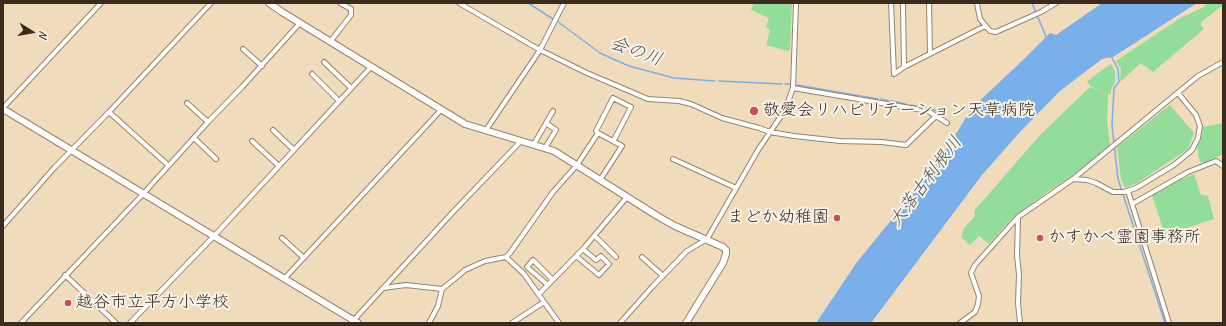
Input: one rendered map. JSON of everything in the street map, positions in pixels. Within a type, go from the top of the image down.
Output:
[{"type":"street","points":[[101,3],[3,109],[285,278],[354,322],[383,288],[454,211],[521,141]]},
{"type":"street","points":[[3,226],[56,166],[109,112],[210,3]]},
{"type":"street","points":[[269,3],[330,42],[466,124],[554,151],[675,226],[723,247],[726,250],[723,263],[686,323]]},
{"type":"street","points":[[330,42],[351,15],[351,9],[340,3]]},
{"type":"street","points":[[459,3],[540,50],[648,99],[678,101],[692,104],[722,118],[770,132],[840,141],[882,142],[906,145],[936,116]]},
{"type":"street","points":[[486,130],[540,50],[564,3]]},
{"type":"street","points":[[620,323],[687,251],[707,239],[758,150],[785,110],[793,88],[796,3]]},
{"type":"street","points":[[891,3],[894,74],[904,67],[985,26]]},
{"type":"street","points":[[903,3],[904,67]]},
{"type":"street","points":[[929,3],[930,54]]},
{"type":"street","points":[[977,3],[980,19],[990,31],[996,32],[1039,13],[1056,3]]},
{"type":"street","points":[[21,323],[143,194],[208,122],[242,88],[300,23]]},
{"type":"street","points":[[243,49],[262,66]]},
{"type":"street","points":[[324,62],[351,88]]},
{"type":"street","points":[[960,323],[975,312],[978,304],[979,296],[970,274],[975,265],[1018,218],[1073,179],[1198,76],[1223,62]]},
{"type":"street","points":[[130,323],[214,236],[371,67]]},
{"type":"street","points":[[312,74],[339,101]]},
{"type":"street","points":[[793,88],[928,111],[947,122]]},
{"type":"street","points":[[1073,179],[1087,180],[1114,192],[1128,191],[1136,188],[1168,169],[1192,150],[1198,138],[1200,126],[1196,115],[1178,93]]},
{"type":"street","points":[[429,323],[438,306],[442,289],[465,270],[485,261],[506,257],[510,253],[553,192],[577,165],[598,132],[596,132],[613,98],[631,107],[614,140]]},
{"type":"street","points":[[187,103],[208,122]]},
{"type":"street","points":[[285,278],[441,110]]},
{"type":"street","points":[[534,144],[553,111]]},
{"type":"street","points":[[109,112],[168,165]]},
{"type":"street","points":[[545,148],[556,130],[546,123]]},
{"type":"street","points":[[273,130],[294,150]]},
{"type":"street","points":[[598,132],[622,146],[600,180]]},
{"type":"street","points":[[194,138],[216,158]]},
{"type":"street","points":[[252,141],[279,166]]},
{"type":"street","points":[[674,159],[736,188]]},
{"type":"street","points":[[1132,204],[1188,172],[1216,161],[1223,166]]},
{"type":"street","points":[[1128,191],[1169,323]]},
{"type":"street","points":[[538,294],[583,249],[627,197]]},
{"type":"street","points":[[1018,218],[1017,255],[1020,323]]},
{"type":"street","points":[[594,236],[616,256]]},
{"type":"street","points":[[282,238],[304,258]]},
{"type":"street","points":[[576,256],[598,276],[609,264],[601,256],[596,260],[583,249]]},
{"type":"street","points":[[506,257],[524,274],[559,323]]},
{"type":"street","points":[[642,257],[663,276]]},
{"type":"street","points":[[548,285],[527,266],[533,260],[553,280]]},
{"type":"street","points":[[65,275],[116,323]]},
{"type":"street","points":[[383,288],[418,285],[442,289]]},
{"type":"street","points":[[512,323],[544,302]]},
{"type":"green space","points":[[754,3],[792,3],[790,49],[788,51],[766,45],[770,30],[766,27],[769,18],[751,10]]},
{"type":"green space","points":[[1208,3],[1223,3],[1223,5],[1201,22],[1201,26],[1204,29],[1153,72],[1141,63],[1120,82],[1121,69],[1116,61],[1182,17],[1202,8]]},
{"type":"green space","points":[[1111,64],[1115,71],[1115,82],[1111,90],[1111,94],[1108,94],[1107,120],[1110,146],[1069,178],[1011,219],[989,244],[979,236],[970,245],[961,237],[964,228],[975,216],[974,211],[1041,134],[1090,87],[1104,92],[1090,86],[1087,81]]},
{"type":"green space","points":[[1170,105],[1194,133],[1188,149],[1137,183],[1125,188],[1121,179],[1117,147]]},
{"type":"green space","points":[[1223,123],[1223,154],[1204,164],[1202,162],[1200,163],[1197,147],[1202,135],[1203,127]]},
{"type":"green space","points":[[1194,174],[1201,195],[1208,196],[1214,219],[1165,235],[1152,195]]},
{"type":"water","name":"大落古利根川","points":[[1102,3],[1197,3],[1113,57],[1102,59],[1060,91],[1020,132],[982,175],[871,323],[816,323],[857,262],[941,159],[971,109],[1050,33],[1056,35]]},
{"type":"waterway","name":"会の川","points":[[528,3],[553,19]]},
{"type":"waterway","points":[[1032,3],[1047,39]]},
{"type":"waterway","name":"会の川","points":[[557,21],[600,53],[629,66],[674,78],[715,81]]},
{"type":"waterway","points":[[1111,56],[1118,69],[1119,82],[1114,88],[1112,125],[1118,179],[1165,323]]},
{"type":"waterway","name":"会の川","points":[[719,81],[782,84]]},
{"type":"waterway","name":"会の川","points":[[785,84],[790,84]]},
{"type":"waterway","name":"会の川","points":[[797,85],[878,99]]},
{"type":"waterway","name":"会の川","points":[[881,99],[889,101]]},
{"type":"waterway","name":"会の川","points":[[892,101],[906,104]]},
{"type":"waterway","name":"会の川","points":[[911,105],[935,110],[941,113]]},
{"type":"place","name":"敬愛会リハビリテーション天草病院","points":[[754,111]]},
{"type":"place","name":"まどか幼稚園","points":[[837,218]]},
{"type":"place","name":"かすかべ霊園事務所","points":[[1040,238]]},
{"type":"place","name":"越谷市立平方小学校","points":[[68,303]]}]
